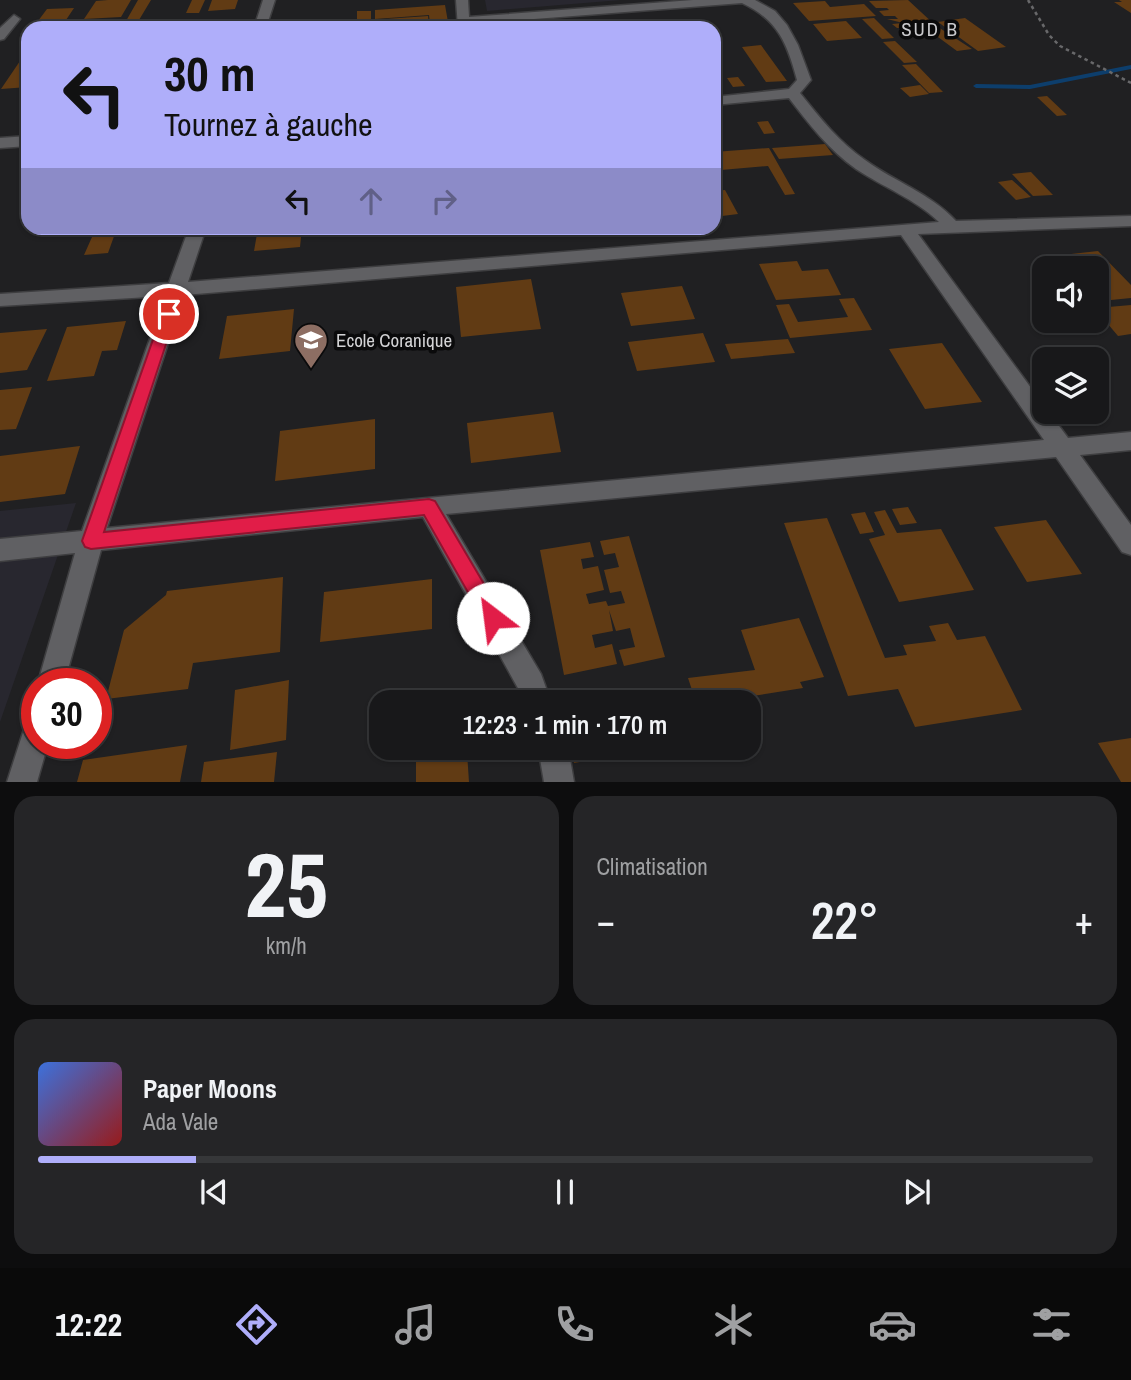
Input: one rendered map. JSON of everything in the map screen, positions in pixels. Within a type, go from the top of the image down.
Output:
[{"type":"street","points":[[262,21],[269,0]]},
{"type":"street","points":[[462,0],[464,21]]},
{"type":"street","points":[[508,21],[739,0]]},
{"type":"street","points":[[721,100],[793,93],[804,80],[801,67],[773,16],[746,0]]},
{"type":"street","points":[[0,36],[14,19]]},
{"type":"street","points":[[793,93],[841,149],[863,166],[936,209],[952,226]]},
{"type":"street","points":[[0,143],[21,142]]},
{"type":"street","points":[[0,300],[178,289],[906,229],[1131,220]]},
{"type":"street","points":[[906,229],[1131,544]]},
{"type":"street","points":[[55,668],[91,541],[195,235]]},
{"type":"street","points":[[0,550],[429,506],[1131,441]]},
{"type":"street","points":[[429,506],[533,690]]},
{"type":"street","points":[[22,782],[29,759]]},
{"type":"street","points":[[555,760],[559,782]]},
{"type":"path","points":[[1028,0],[1049,35],[1060,46],[1131,83]]},
{"type":"shaded area","points":[[485,0],[621,0],[487,11]]},
{"type":"shaded area","points":[[76,503],[0,722],[0,511]]},
{"type":"building","points":[[131,0],[121,17],[84,19],[96,1]]},
{"type":"building","points":[[138,0],[151,0],[139,20],[126,21]]},
{"type":"building","points":[[192,0],[205,0],[199,13],[186,13]]},
{"type":"building","points":[[212,0],[238,0],[235,9],[208,11]]},
{"type":"building","points":[[908,0],[935,25],[972,49],[957,51],[923,26],[897,28],[892,24],[903,23],[887,19],[898,19],[895,16],[884,16],[879,11],[889,10],[887,8],[876,8],[869,1]]},
{"type":"building","points":[[1119,0],[1131,0],[1131,13],[1114,2],[1122,2]]},
{"type":"building","points":[[825,1],[830,7],[864,4],[876,16],[809,21],[793,3]]},
{"type":"building","points":[[445,5],[448,21],[430,21],[429,15],[375,19],[375,10]]},
{"type":"building","points":[[74,8],[66,20],[38,21],[47,9]]},
{"type":"building","points":[[357,11],[371,11],[371,20],[428,16],[429,21],[357,21]]},
{"type":"building","points":[[874,18],[894,38],[882,39],[862,19]]},
{"type":"building","points":[[965,18],[1006,47],[978,51],[938,22]]},
{"type":"building","points":[[846,21],[862,38],[827,41],[813,24]]},
{"type":"building","points":[[895,41],[917,62],[904,63],[883,42]]},
{"type":"building","points":[[761,45],[787,81],[766,82],[742,47]]},
{"type":"building","points":[[20,61],[21,88],[1,89]]},
{"type":"building","points":[[916,64],[943,92],[929,93],[902,65]]},
{"type":"building","points":[[738,77],[745,86],[733,87],[727,78]]},
{"type":"building","points":[[920,85],[929,94],[910,97],[900,88]]},
{"type":"building","points":[[1047,96],[1067,115],[1057,116],[1037,97]]},
{"type":"building","points":[[768,121],[775,133],[764,134],[757,122]]},
{"type":"building","points":[[825,144],[833,155],[779,159],[772,148]]},
{"type":"building","points":[[769,148],[795,194],[785,195],[768,166],[721,170],[721,151]]},
{"type":"building","points":[[1031,172],[1053,195],[1033,196],[1012,174]]},
{"type":"building","points":[[1012,180],[1031,197],[1016,200],[998,182]]},
{"type":"building","points":[[721,190],[725,190],[738,214],[721,216]]},
{"type":"building","points":[[93,235],[114,235],[108,253],[84,255]]},
{"type":"building","points":[[257,235],[301,235],[300,247],[254,251]]},
{"type":"building","points":[[1098,251],[1103,256],[1063,256]]},
{"type":"building","points":[[797,261],[802,271],[828,269],[841,295],[776,300],[759,264]]},
{"type":"building","points":[[1109,262],[1131,285],[1131,298],[1111,300]]},
{"type":"building","points":[[531,279],[541,329],[461,337],[456,287]]},
{"type":"building","points":[[682,286],[695,319],[631,326],[621,293]]},
{"type":"building","points":[[854,298],[872,330],[790,338],[776,305],[789,304],[798,322],[848,317],[839,299]]},
{"type":"building","points":[[1131,305],[1131,334],[1118,336],[1109,325],[1109,307]]},
{"type":"building","points":[[294,309],[290,351],[219,359],[227,316]]},
{"type":"building","points":[[126,321],[117,350],[102,351],[94,376],[47,381],[67,327]]},
{"type":"building","points":[[47,329],[27,370],[0,373],[0,333]]},
{"type":"building","points":[[703,333],[715,362],[637,371],[628,342]]},
{"type":"building","points":[[788,339],[795,353],[731,359],[725,344]]},
{"type":"building","points":[[942,343],[982,402],[925,409],[889,349]]},
{"type":"building","points":[[32,387],[16,429],[0,430],[0,390]]},
{"type":"building","points":[[553,412],[561,452],[471,463],[467,423]]},
{"type":"building","points":[[375,419],[375,469],[275,481],[280,431]]},
{"type":"building","points":[[80,446],[65,494],[0,502],[0,456]]},
{"type":"building","points":[[908,507],[917,523],[900,525],[892,509]]},
{"type":"building","points":[[885,510],[897,533],[941,529],[974,590],[899,602],[869,539],[885,535],[874,512]]},
{"type":"building","points":[[865,512],[874,532],[860,534],[851,514]]},
{"type":"building","points":[[827,518],[885,658],[907,655],[903,645],[936,641],[929,626],[948,623],[957,640],[985,636],[1022,710],[915,727],[898,689],[848,696],[784,523]]},
{"type":"building","points":[[1046,520],[1082,574],[1027,582],[994,527]]},
{"type":"building","points":[[629,536],[665,657],[624,666],[619,650],[635,647],[630,628],[616,631],[609,610],[613,631],[592,635],[595,648],[612,644],[617,664],[564,675],[540,550],[590,542],[594,557],[581,559],[583,569],[598,566],[604,590],[586,594],[589,604],[606,601],[608,606],[625,603],[621,591],[610,593],[604,570],[619,567],[615,553],[604,555],[600,541]]},
{"type":"building","points":[[283,577],[280,652],[193,663],[188,689],[112,698],[112,676],[124,630],[166,595],[167,591]]},
{"type":"building","points":[[432,579],[432,629],[320,642],[324,592]]},
{"type":"building","points":[[799,618],[824,677],[800,682],[803,688],[761,695],[761,690],[692,690],[688,678],[755,670],[741,630]]},
{"type":"building","points":[[289,680],[286,740],[230,750],[235,690]]},
{"type":"building","points":[[1131,738],[1131,782],[1121,782],[1098,743]]},
{"type":"building","points":[[187,745],[180,782],[77,782],[83,760],[112,759],[112,756]]},
{"type":"building","points":[[277,752],[274,782],[201,782],[204,762]]},
{"type":"building","points":[[416,760],[468,760],[469,782],[416,782]]},
{"type":"waterway","points":[[976,86],[1030,87],[1131,67]]},
{"type":"place","name":"Ecole Coranique","points":[[311,370]]},
{"type":"district","name":"SUD B","points":[[930,29]]},
{"type":"route","points":[[169,314],[91,541],[429,506],[493,618]]}]
